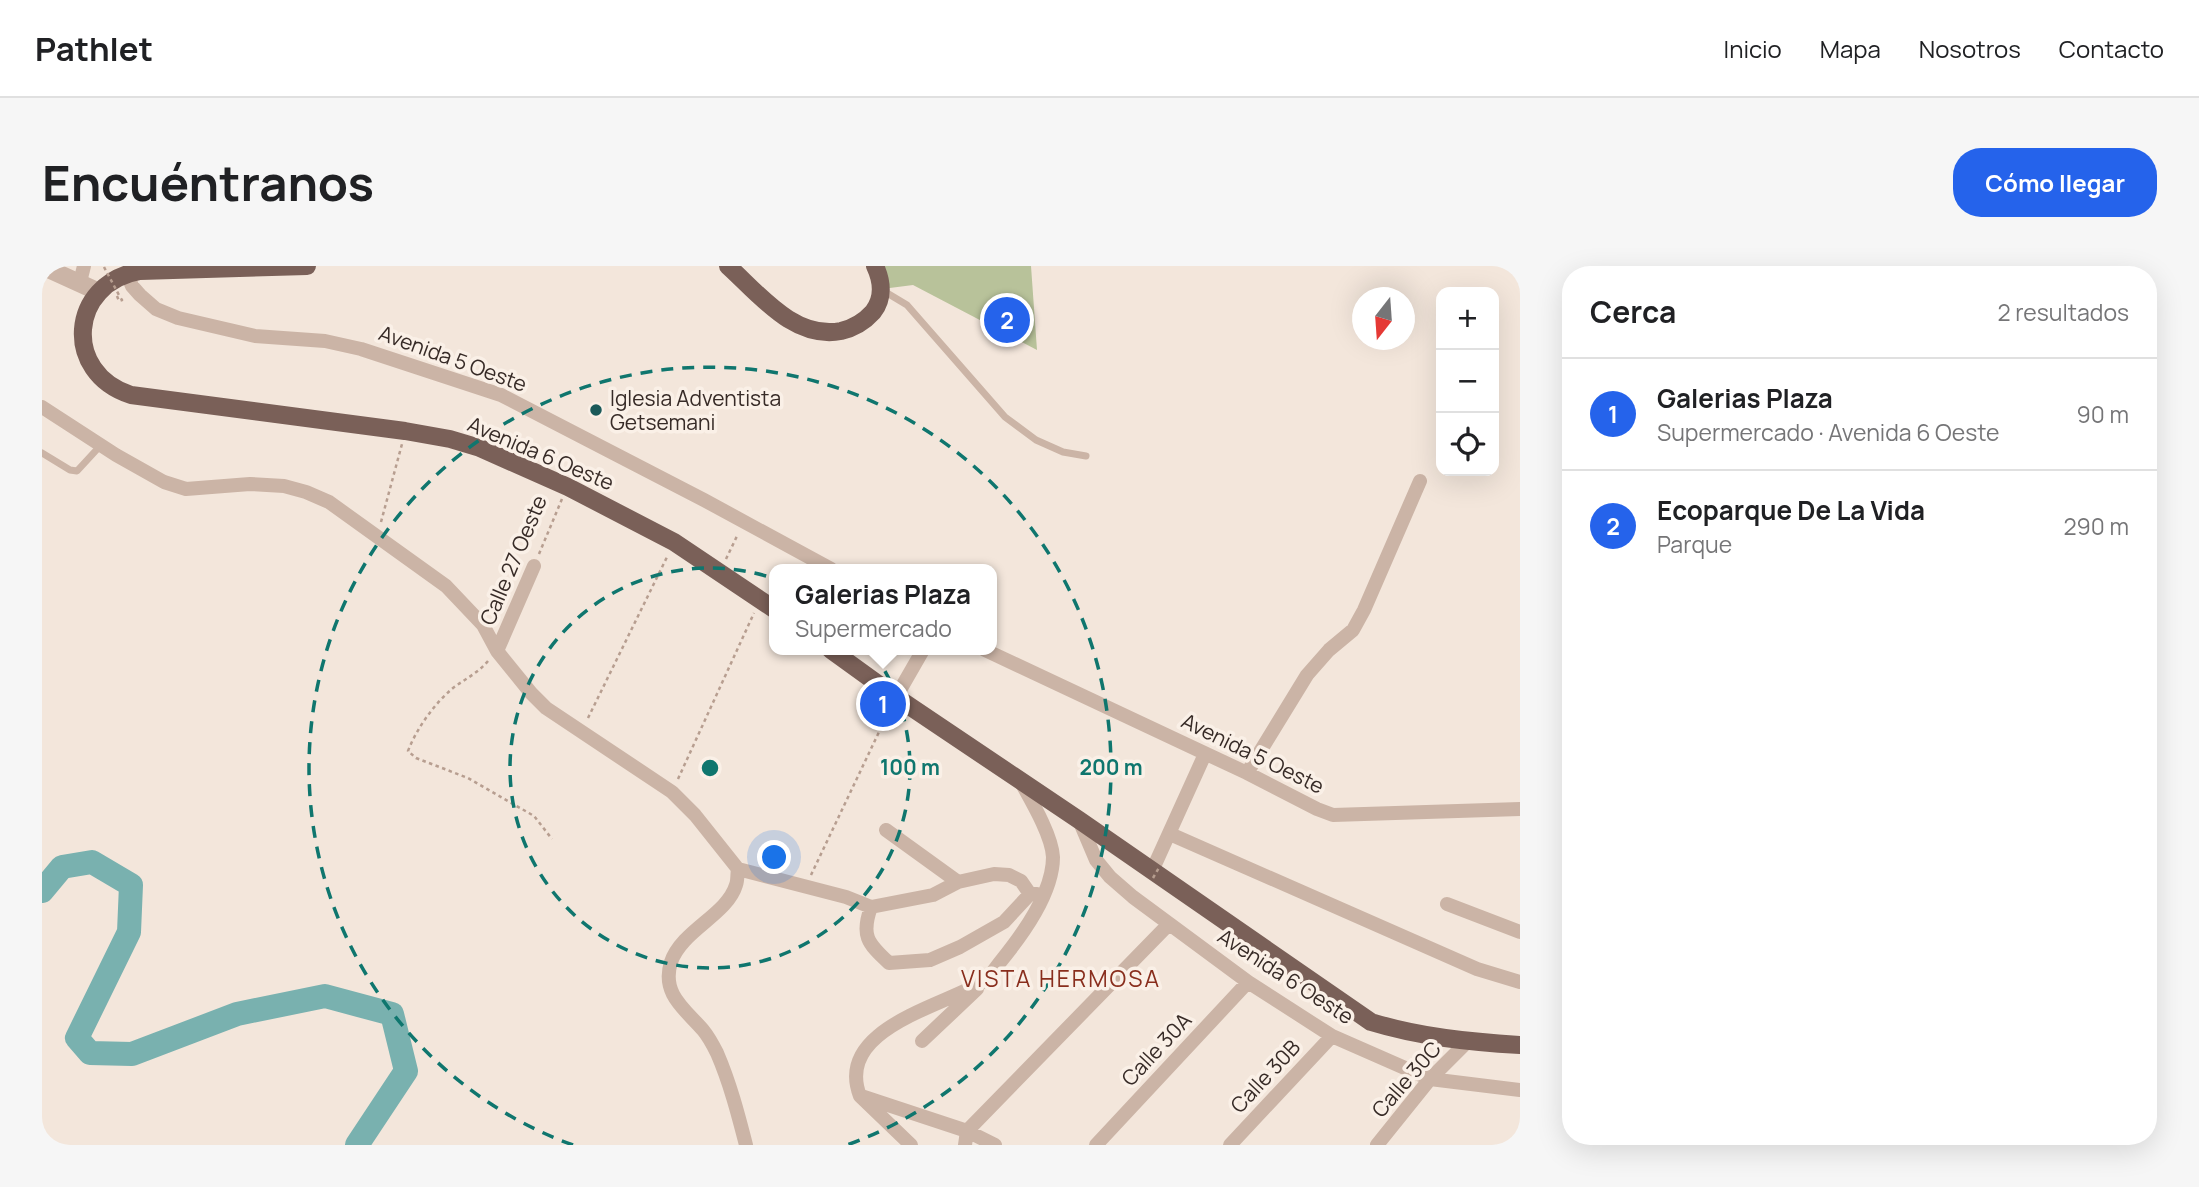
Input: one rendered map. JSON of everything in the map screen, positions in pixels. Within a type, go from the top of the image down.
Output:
[{"type":"main road","points":[[112,295],[117,277],[127,274],[307,266]]},
{"type":"main road","points":[[728,266],[782,315],[817,332],[845,330],[862,322],[876,307],[882,289],[875,266]]},
{"type":"main road","name":"Avenida 6 Oeste","points":[[112,295],[92,300],[83,322],[83,335],[87,356],[97,374],[121,391],[138,397],[405,431],[450,439],[480,448],[568,487],[674,542],[768,604]]},
{"type":"main road","name":"Avenida 6 Oeste","points":[[838,655],[1371,1022],[1468,1042],[1520,1045]]},
{"type":"street","points":[[42,266],[82,274],[112,295]]},
{"type":"street","name":"Avenida 5 Oeste","points":[[127,274],[132,286],[156,309],[178,318],[255,335],[325,341],[361,349],[501,395],[822,564]]},
{"type":"street","points":[[42,407],[164,482],[186,489],[250,484],[284,486],[329,502],[446,586],[483,625],[497,651],[546,708],[672,792],[695,815],[737,869],[871,906],[933,895],[958,882],[994,874],[1009,875],[1021,881],[1030,894]]},
{"type":"street","points":[[1247,773],[1307,675],[1329,650],[1353,630],[1420,481]]},
{"type":"street","name":"Calle 27 Oeste","points":[[497,651],[534,566]]},
{"type":"street","points":[[896,697],[920,655]]},
{"type":"street","name":"Avenida 5 Oeste","points":[[996,655],[1333,815],[1520,808]]},
{"type":"street","points":[[1155,872],[1205,754]]},
{"type":"street","points":[[922,1041],[986,980],[1022,936],[1045,894],[1053,856],[1041,820],[1022,784]]},
{"type":"street","name":"Avenida 6 Oeste","points":[[1079,820],[1096,860],[1110,877],[1168,925],[1248,982],[1332,1036],[1430,1079],[1520,1090]]},
{"type":"street","points":[[886,830],[958,882]]},
{"type":"street","points":[[1170,834],[1477,969],[1520,982]]},
{"type":"street","points":[[737,869],[736,885],[725,902],[680,945],[671,962],[668,984],[676,1003],[704,1030],[716,1052],[735,1101],[746,1145]]},
{"type":"street","points":[[871,906],[865,923],[866,937],[889,962],[902,963],[930,960],[960,947],[1004,922],[1030,894],[1045,894]]},
{"type":"street","points":[[1447,904],[1520,932]]},
{"type":"street","points":[[966,1138],[1168,925]]},
{"type":"street","points":[[911,1145],[860,1096],[856,1085],[860,1059],[872,1042],[894,1024],[986,980]]},
{"type":"street","name":"Calle 30A","points":[[1096,1145],[1248,982]]},
{"type":"street","name":"Calle 30B","points":[[1230,1145],[1332,1036]]},
{"type":"street","name":"Calle 30C","points":[[1377,1145],[1430,1079],[1468,1042]]},
{"type":"street","points":[[860,1096],[892,1104],[966,1138],[995,1145]]},
{"type":"lane","points":[[882,289],[907,305],[1005,418],[1036,440],[1063,453],[1086,456]]},
{"type":"lane","points":[[42,453],[70,470],[77,471],[101,445]]},
{"type":"path","points":[[102,267],[112,295]]},
{"type":"path","points":[[377,535],[405,431]]},
{"type":"path","name":"Calle 27 Oeste","points":[[534,566],[568,487]]},
{"type":"path","points":[[719,572],[744,522]]},
{"type":"path","points":[[582,731],[674,542]]},
{"type":"path","points":[[672,792],[768,604]]},
{"type":"path","points":[[497,651],[482,669],[453,688],[435,706],[408,751],[416,758],[468,778],[534,816],[552,839]]},
{"type":"path","points":[[805,888],[896,697]]},
{"type":"green space","points":[[875,266],[1031,266],[1037,350],[913,285],[882,289]]},
{"type":"waterway","points":[[42,891],[62,867],[92,862],[131,885],[129,932],[77,1038],[90,1053],[132,1054],[237,1014],[325,996],[392,1014],[406,1071],[357,1145]]},
{"type":"place","name":"Ecoparque De La Vida","points":[[1007,320]]},
{"type":"place","name":"Iglesia Adventista Getsemani","points":[[596,410]]},
{"type":"place","name":"Galerias Plaza","points":[[883,704]]},
{"type":"district","name":"VISTA HERMOSA","points":[[1061,978]]}]
